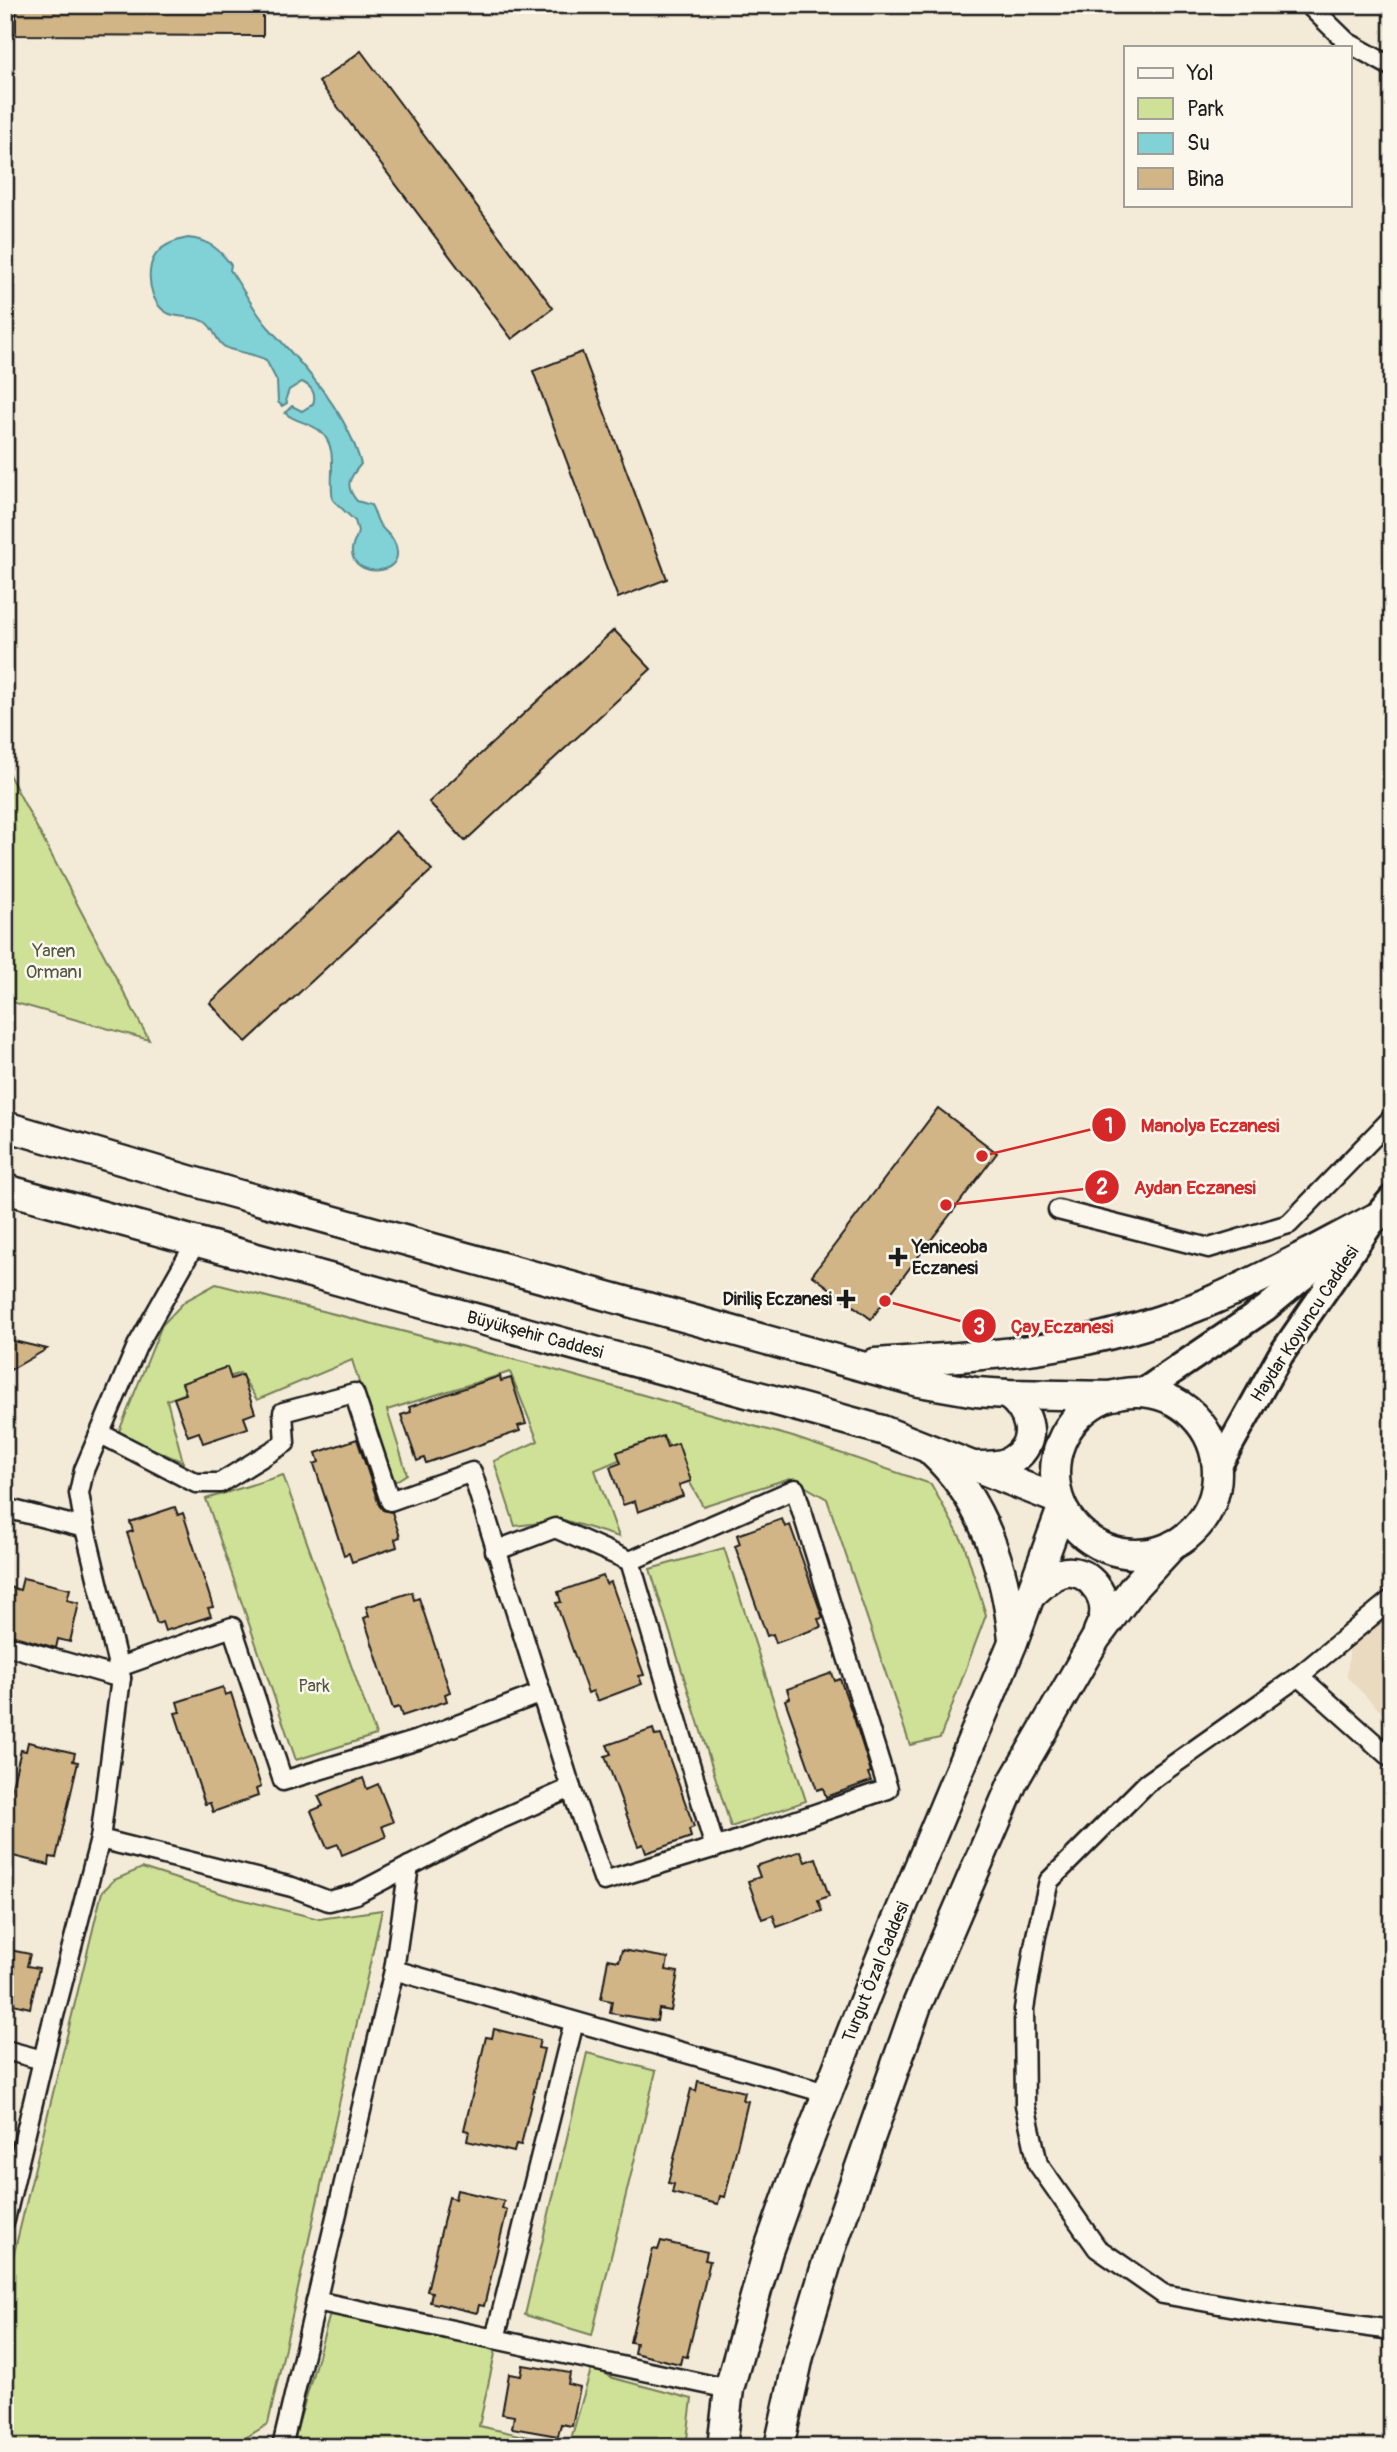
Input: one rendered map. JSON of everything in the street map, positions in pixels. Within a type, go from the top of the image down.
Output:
[{"type":"main road","points":[[5,1126],[226,1191],[919,1382],[1007,1395],[1113,1396],[1141,1393],[1166,1398],[1178,1404],[1198,1421],[1211,1443],[1217,1469],[1214,1494],[1203,1518],[1135,1586],[1096,1638],[1013,1782],[917,2006],[813,2304],[779,2447]]},
{"type":"main road","name":"Büyükşehir Caddesi","points":[[5,1189],[882,1430],[979,1466],[1061,1504]]},
{"type":"main road","points":[[855,1365],[1020,1352],[1068,1344],[1145,1324],[1212,1301],[1269,1274],[1383,1208]]},
{"type":"main road","points":[[979,1466],[1000,1465],[1011,1461],[1022,1451],[1027,1441],[1027,1416],[1016,1401],[1007,1395]]},
{"type":"main road","points":[[1113,1396],[1083,1412],[1062,1440],[1055,1467],[1055,1481],[1061,1504],[1077,1529],[1087,1538],[1110,1550],[1149,1553],[1174,1545]]},
{"type":"main road","points":[[925,1446],[960,1482],[979,1518],[1005,1589],[1013,1642]]},
{"type":"main road","name":"Turgut Özal Caddesi","points":[[722,2447],[729,2389],[768,2251],[826,2093],[1013,1642],[1061,1504]]},
{"type":"main road","points":[[1030,1597],[1045,1581],[1060,1573],[1073,1571],[1086,1576],[1097,1588],[1103,1602],[1104,1617],[1096,1638]]},
{"type":"street","points":[[1309,5],[1347,42],[1392,67]]},
{"type":"street","points":[[1058,1210],[1209,1248],[1289,1224],[1392,1118]]},
{"type":"street","name":"Haydar Koyuncu Caddesi","points":[[1141,1393],[1266,1308],[1383,1208]]},
{"type":"street","name":"Haydar Koyuncu Caddesi","points":[[1217,1469],[1275,1364],[1383,1208]]},
{"type":"street","points":[[5,2220],[100,1839],[120,1673],[79,1493],[84,1470],[137,1346],[196,1242]]},
{"type":"street","points":[[101,1434],[196,1483],[220,1483],[285,1443],[283,1412],[354,1393],[390,1501],[472,1472],[495,1551],[571,1788],[604,1881],[888,1789],[795,1489],[630,1561],[555,1528],[495,1551]]},
{"type":"street","points":[[5,1508],[85,1528]]},
{"type":"street","points":[[630,1561],[715,1847]]},
{"type":"street","points":[[1392,1599],[1299,1676],[1146,1784],[1049,1881],[1036,1936],[1024,2009],[1025,2105],[1038,2164],[1097,2249],[1163,2294],[1274,2314],[1392,2330]]},
{"type":"street","points":[[5,1644],[120,1673],[232,1626],[283,1781],[418,1740],[541,1693]]},
{"type":"street","points":[[1299,1676],[1392,1759]]},
{"type":"street","points":[[100,1839],[292,1887],[329,1901],[356,1894],[494,1822],[571,1788]]},
{"type":"street","points":[[282,2447],[394,1970],[409,1866]]},
{"type":"street","points":[[394,1970],[826,2093]]},
{"type":"street","points":[[495,2339],[574,2022]]},
{"type":"street","points":[[5,2050],[43,2060]]},
{"type":"street","points":[[316,2301],[729,2389]]},
{"type":"shaded area","points":[[1392,1611],[1392,1723],[1347,1677],[1350,1644]]},
{"type":"green space","name":"Yaren Ormanı","points":[[5,767],[149,1040],[5,1000]]},
{"type":"green space","points":[[216,1284],[547,1368],[793,1437],[931,1484],[964,1544],[986,1615],[940,1738],[910,1745],[827,1499],[790,1478],[703,1506],[666,1440],[595,1470],[619,1537],[564,1520],[515,1526],[494,1461],[538,1441],[510,1372],[387,1410],[407,1474],[391,1484],[352,1360],[257,1400],[240,1373],[167,1400],[183,1462],[118,1434],[162,1325],[185,1301]]},
{"type":"green space","name":"Park","points":[[283,1475],[376,1735],[296,1760],[206,1499]]},
{"type":"green space","points":[[724,1548],[806,1801],[731,1827],[650,1569]]},
{"type":"green space","points":[[142,1868],[236,1898],[319,1919],[382,1910],[268,2424],[234,2445],[5,2445],[5,2290],[102,1892],[114,1880]]},
{"type":"green space","points":[[587,2053],[656,2071],[592,2335],[525,2315]]},
{"type":"green space","points":[[330,2314],[496,2349],[479,2426],[569,2446],[592,2366],[613,2378],[692,2399],[686,2447],[298,2447],[295,2436]]},
{"type":"water","points":[[188,238],[208,243],[227,259],[231,265],[230,270],[258,314],[323,391],[346,426],[361,464],[351,478],[350,491],[357,501],[371,505],[380,525],[395,543],[396,559],[386,569],[363,568],[353,557],[352,550],[358,531],[355,521],[333,500],[330,446],[316,428],[285,413],[292,406],[302,411],[313,404],[314,394],[310,388],[302,382],[289,390],[287,403],[282,406],[278,402],[277,381],[266,360],[225,347],[205,322],[166,312],[156,302],[150,280],[153,259],[165,246]]},
{"type":"building","points":[[16,5],[263,5],[263,36],[16,35]]},
{"type":"building","points":[[361,51],[553,308],[512,339],[319,82]]},
{"type":"building","points":[[582,352],[667,579],[618,598],[533,371]]},
{"type":"building","points":[[614,630],[651,669],[465,841],[429,802]]},
{"type":"building","points":[[396,831],[432,870],[246,1042],[210,1003]]},
{"type":"building","points":[[938,1108],[997,1153],[871,1319],[812,1275]]},
{"type":"building","points":[[5,1339],[47,1349],[5,1373]]},
{"type":"building","points":[[227,1367],[231,1379],[242,1375],[255,1413],[244,1417],[248,1428],[203,1443],[199,1432],[188,1436],[174,1398],[186,1394],[182,1383]]},
{"type":"building","points":[[500,1376],[501,1381],[511,1378],[526,1424],[518,1426],[520,1431],[426,1463],[424,1458],[417,1461],[401,1415],[411,1412],[409,1407]]},
{"type":"building","points":[[663,1436],[667,1447],[678,1443],[691,1481],[679,1485],[683,1496],[638,1512],[635,1501],[623,1505],[610,1467],[621,1463],[617,1452]]},
{"type":"building","points":[[357,1439],[379,1505],[383,1510],[392,1512],[400,1537],[395,1539],[397,1547],[352,1562],[349,1553],[344,1555],[314,1464],[319,1462],[316,1453]]},
{"type":"building","points":[[175,1507],[178,1515],[183,1513],[213,1607],[208,1608],[211,1616],[165,1631],[162,1622],[157,1624],[127,1533],[133,1531],[130,1522]]},
{"type":"building","points":[[782,1519],[785,1527],[790,1525],[823,1618],[818,1619],[821,1627],[776,1643],[773,1634],[767,1636],[735,1546],[740,1544],[737,1535]]},
{"type":"building","points":[[603,1576],[606,1584],[611,1582],[644,1675],[639,1676],[642,1684],[597,1701],[593,1691],[588,1693],[556,1603],[561,1602],[558,1592]]},
{"type":"building","points":[[23,1578],[70,1589],[67,1600],[79,1603],[70,1642],[58,1639],[56,1648],[11,1635],[12,1629],[5,1628],[5,1601],[9,1587],[20,1590]]},
{"type":"building","points":[[412,1592],[414,1600],[419,1598],[450,1692],[445,1694],[447,1701],[402,1716],[399,1707],[393,1709],[364,1618],[369,1616],[366,1607]]},
{"type":"building","points":[[832,1673],[835,1681],[840,1679],[871,1772],[868,1773],[871,1781],[826,1797],[823,1788],[817,1790],[785,1700],[790,1698],[787,1689]]},
{"type":"building","points":[[223,1687],[225,1695],[231,1693],[261,1787],[256,1789],[258,1796],[213,1812],[210,1803],[205,1804],[175,1713],[180,1712],[177,1702]]},
{"type":"building","points":[[653,1729],[655,1736],[661,1735],[694,1827],[689,1829],[691,1837],[646,1853],[643,1844],[638,1846],[605,1756],[611,1754],[607,1745]]},
{"type":"building","points":[[28,1742],[75,1753],[73,1761],[78,1762],[56,1858],[50,1857],[49,1865],[5,1854],[5,1814],[21,1750],[26,1751]]},
{"type":"building","points":[[363,1778],[367,1789],[378,1784],[393,1822],[382,1826],[386,1837],[342,1855],[338,1844],[327,1848],[311,1811],[323,1806],[318,1796]]},
{"type":"building","points":[[801,1851],[805,1862],[816,1858],[829,1896],[818,1900],[822,1911],[777,1927],[773,1915],[762,1919],[748,1881],[760,1877],[756,1866]]},
{"type":"building","points":[[5,1949],[30,1954],[27,1966],[39,1968],[30,2008],[5,2002]]},
{"type":"building","points":[[622,1950],[668,1958],[666,1970],[678,1972],[671,2011],[659,2009],[657,2021],[610,2013],[612,2001],[601,1999],[608,1959],[619,1961]]},
{"type":"building","points":[[494,2029],[540,2040],[538,2048],[544,2049],[521,2145],[516,2144],[514,2152],[467,2141],[469,2131],[464,2130],[486,2037],[492,2038]]},
{"type":"building","points":[[698,2081],[745,2092],[743,2100],[748,2101],[725,2197],[720,2196],[718,2204],[672,2193],[674,2184],[668,2183],[691,2089],[696,2091]]},
{"type":"building","points":[[457,2190],[504,2201],[502,2208],[507,2210],[484,2306],[479,2305],[477,2313],[430,2302],[432,2292],[427,2291],[449,2197],[455,2199]]},
{"type":"building","points":[[661,2241],[707,2252],[705,2260],[710,2261],[687,2357],[682,2356],[680,2364],[634,2353],[636,2343],[630,2342],[653,2249],[658,2250]]},
{"type":"building","points":[[523,2365],[570,2373],[568,2384],[580,2387],[572,2426],[561,2424],[558,2436],[512,2428],[514,2416],[502,2414],[509,2374],[521,2376]]},
{"type":"place","name":"Manolya Eczanesi","points":[[982,1156]]},
{"type":"place","name":"Aydan Eczanesi","points":[[946,1205]]},
{"type":"place","name":"Yeniceoba Eczanesi","points":[[898,1257]]},
{"type":"place","name":"Diriliş Eczanesi","points":[[846,1299]]},
{"type":"place","name":"Çay Eczanesi","points":[[885,1301]]}]
